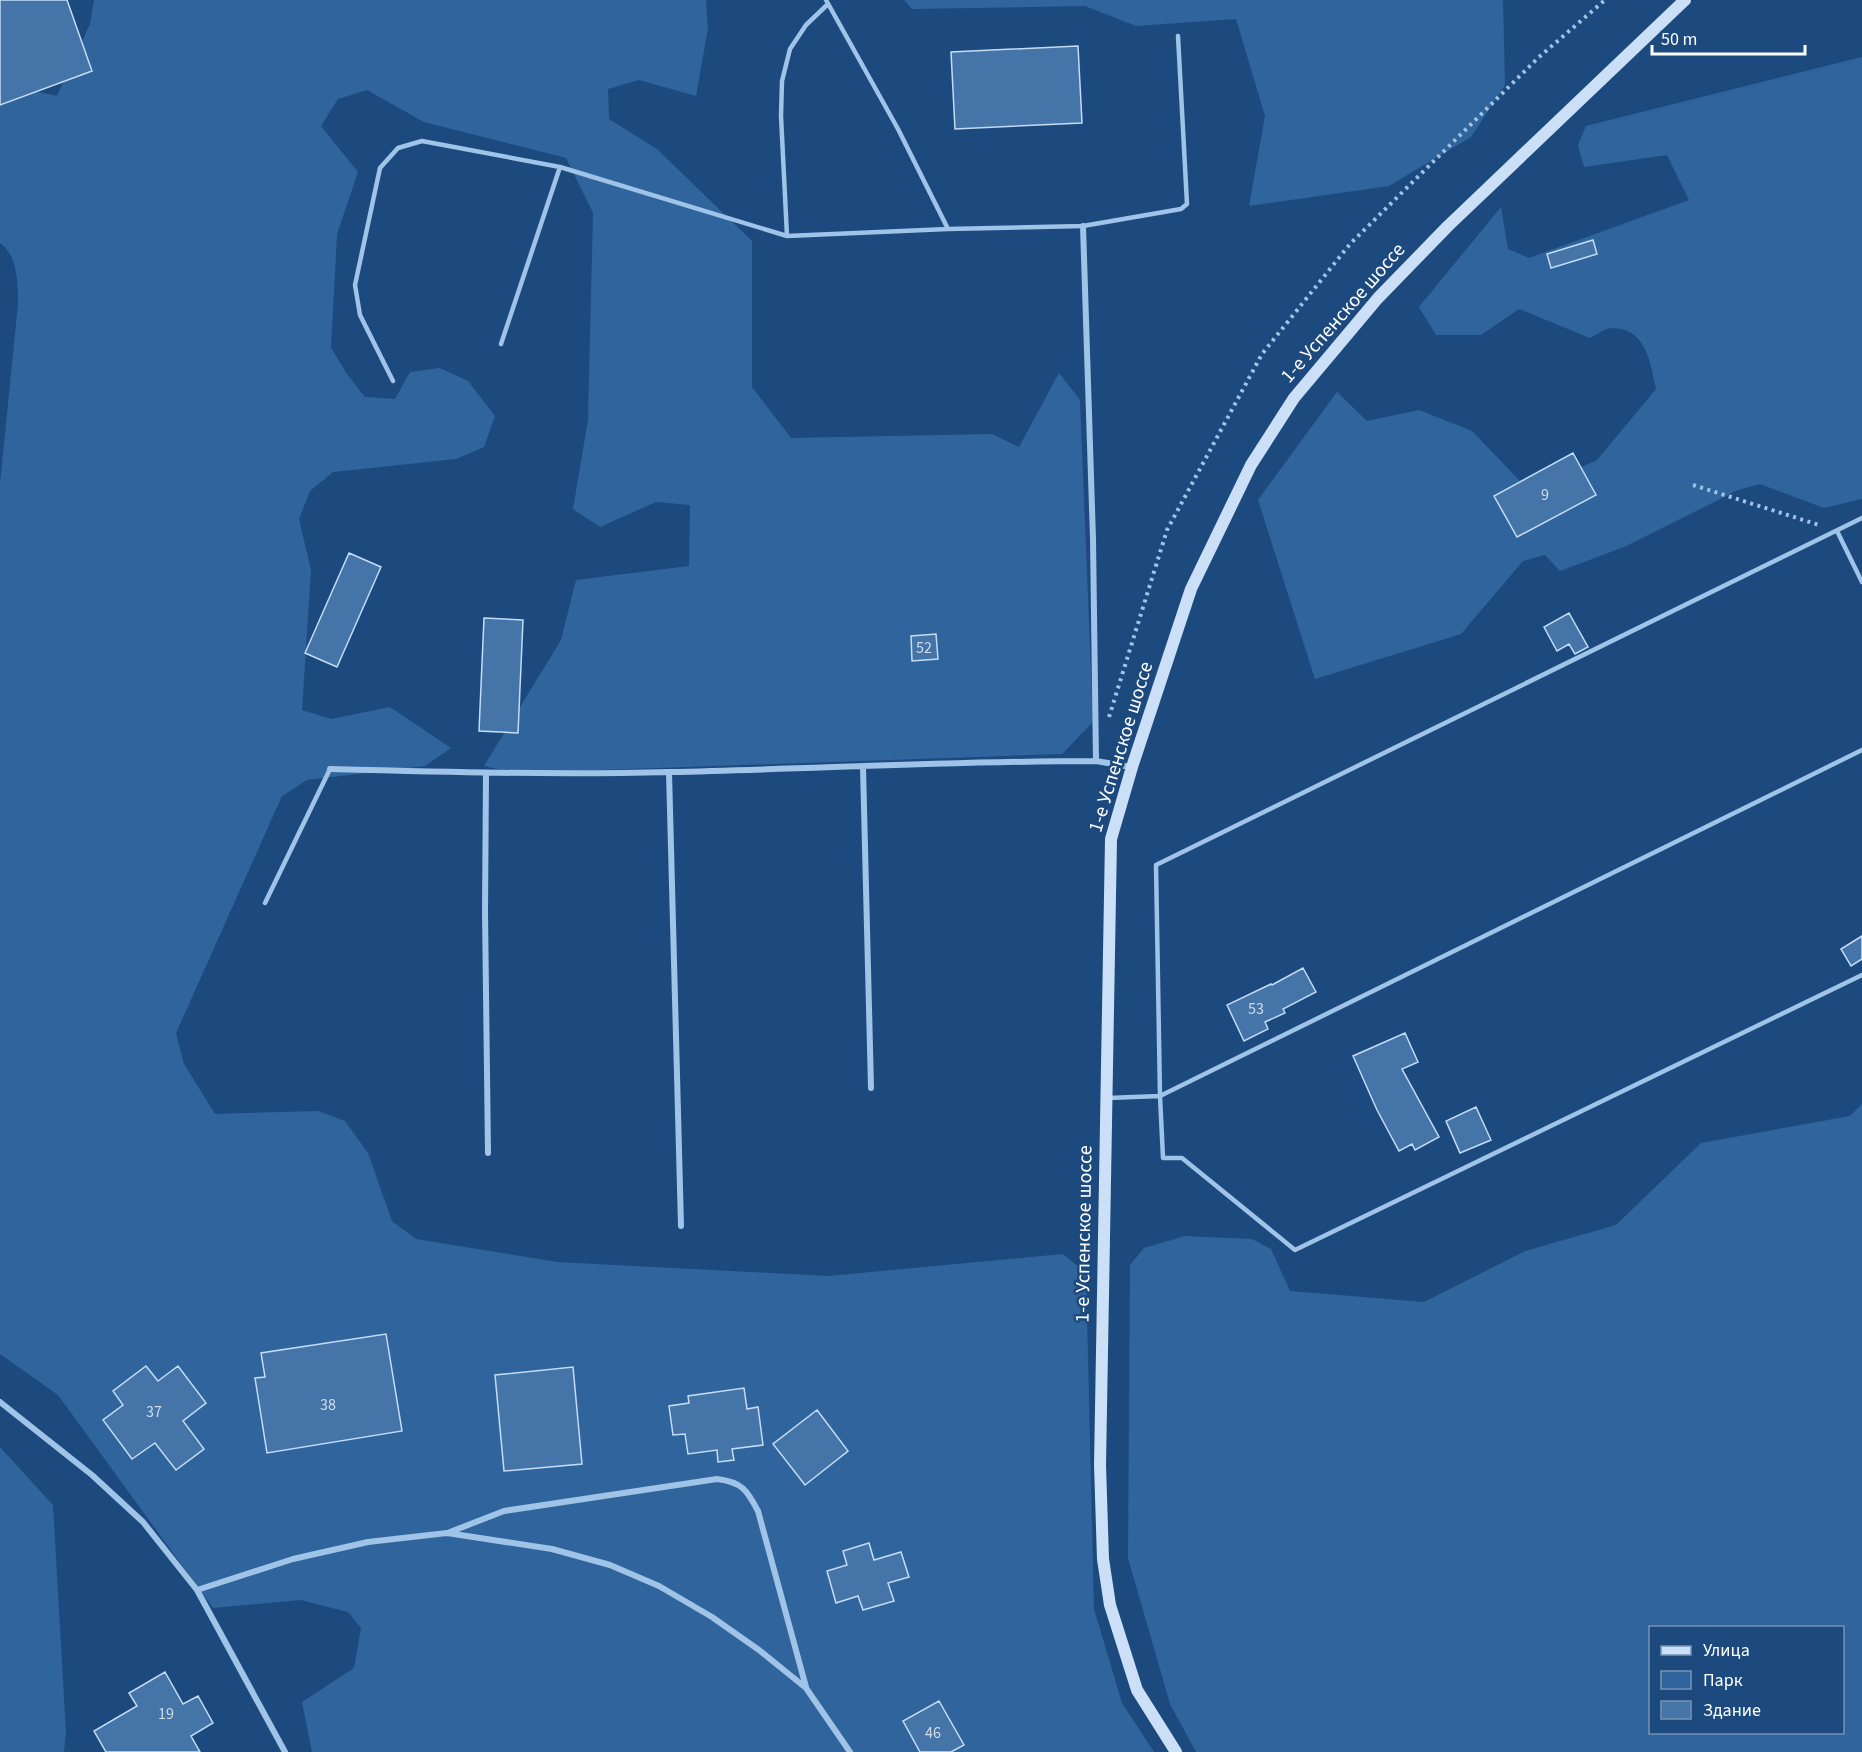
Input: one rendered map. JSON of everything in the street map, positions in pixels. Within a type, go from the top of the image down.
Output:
[{"type":"main road","name":"1-е Успенское шоссе","points":[[1176,1752],[1137,1690],[1110,1605],[1103,1559],[1100,1465],[1111,839],[1132,767],[1191,589],[1251,465],[1294,398],[1378,298],[1448,226],[1685,0]]},
{"type":"street","points":[[1083,226],[1093,539],[1096,760]]},
{"type":"street","points":[[330,769],[486,774],[669,772],[1096,760],[1132,767]]},
{"type":"street","points":[[863,767],[871,1088]]},
{"type":"street","points":[[669,772],[681,1226]]},
{"type":"street","points":[[486,774],[488,1153]]},
{"type":"street","points":[[0,1402],[92,1475],[143,1522],[197,1590],[285,1752]]},
{"type":"street","points":[[197,1590],[292,1559],[368,1542],[447,1533],[504,1511],[717,1479],[733,1481],[749,1495],[758,1511],[806,1688]]},
{"type":"street","points":[[447,1533],[552,1549],[610,1565],[659,1586],[711,1617],[759,1650],[806,1688],[850,1752]]},
{"type":"lane","points":[[787,236],[781,116],[782,81],[790,49],[806,25],[827,2],[898,129],[948,229]]},
{"type":"lane","points":[[393,381],[360,315],[354,285],[380,168],[398,148],[422,141],[560,167],[787,236],[1083,226],[1180,209],[1188,204],[1178,36]]},
{"type":"lane","points":[[501,344],[560,167]]},
{"type":"lane","points":[[1862,518],[1156,865],[1163,1158],[1182,1158],[1296,1250],[1862,975]]},
{"type":"lane","points":[[1837,531],[1862,582]]},
{"type":"lane","points":[[1106,1098],[1160,1096],[1862,750]]},
{"type":"lane","points":[[265,903],[330,769]]},
{"type":"path","points":[[1106,728],[1167,530],[1262,354],[1350,244],[1538,58],[1605,0]]},
{"type":"path","points":[[1694,485],[1837,531]]},
{"type":"green space","points":[[94,0],[706,0],[708,28],[696,96],[639,80],[608,89],[609,119],[657,149],[752,241],[752,387],[791,438],[992,434],[1019,447],[1059,373],[1080,400],[1093,722],[1062,754],[516,773],[484,766],[561,640],[576,580],[689,566],[690,505],[656,502],[600,527],[573,509],[588,420],[593,213],[566,158],[424,122],[367,90],[338,99],[321,126],[358,172],[337,234],[331,348],[365,397],[395,399],[410,372],[440,368],[468,381],[495,416],[484,447],[456,459],[333,472],[310,491],[299,519],[311,570],[302,710],[331,719],[390,707],[451,748],[425,766],[307,780],[282,796],[176,1033],[184,1064],[215,1114],[318,1111],[345,1121],[368,1153],[392,1221],[416,1239],[557,1262],[828,1276],[1063,1254],[1086,1273],[1094,1609],[1122,1703],[1154,1752],[312,1752],[302,1702],[354,1668],[361,1628],[348,1612],[301,1600],[213,1608],[58,1395],[0,1354],[0,484],[18,304],[14,263],[6,248],[0,243],[0,84],[57,96],[90,24]]},
{"type":"green space","points":[[904,0],[1503,0],[1505,85],[1471,137],[1389,186],[1249,206],[1265,116],[1236,19],[1136,26],[1085,6],[912,9]]},
{"type":"green space","points":[[1862,57],[1862,499],[1824,508],[1760,484],[1738,490],[1624,547],[1560,571],[1545,555],[1523,561],[1461,634],[1315,679],[1258,500],[1337,392],[1367,421],[1419,410],[1472,431],[1519,480],[1540,486],[1597,460],[1656,389],[1649,358],[1639,340],[1623,330],[1611,328],[1590,338],[1519,309],[1481,335],[1436,335],[1419,307],[1501,207],[1508,249],[1529,258],[1689,200],[1667,155],[1584,167],[1578,145],[1586,126]]},
{"type":"green space","points":[[1862,1104],[1862,1752],[1196,1752],[1170,1704],[1128,1558],[1130,1265],[1144,1248],[1185,1236],[1252,1239],[1271,1249],[1290,1291],[1424,1302],[1525,1251],[1616,1225],[1701,1143],[1850,1116]]},
{"type":"green space","points":[[0,1447],[53,1505],[66,1733],[64,1752],[0,1752]]},
{"type":"building","points":[[0,0],[67,0],[92,71],[0,105]]},
{"type":"building","points":[[1078,46],[1082,123],[955,129],[951,52]]},
{"type":"building","points":[[1593,240],[1597,254],[1551,268],[1547,254]]},
{"type":"building","points":[[1573,453],[1596,495],[1517,537],[1494,496]]},
{"type":"building","points":[[349,553],[381,567],[337,667],[305,653]]},
{"type":"building","points":[[1569,613],[1588,647],[1575,654],[1569,644],[1557,651],[1544,627]]},
{"type":"building","points":[[484,618],[523,620],[518,733],[479,731]]},
{"type":"building","points":[[936,634],[938,659],[912,661],[911,636]]},
{"type":"building","points":[[1862,936],[1862,959],[1851,966],[1841,949]]},
{"type":"building","points":[[1303,968],[1316,992],[1283,1009],[1285,1013],[1265,1022],[1268,1029],[1244,1041],[1227,1005]]},
{"type":"building","points":[[1405,1033],[1418,1062],[1402,1069],[1439,1137],[1415,1150],[1412,1144],[1399,1151],[1377,1110],[1353,1056]]},
{"type":"building","points":[[1476,1107],[1491,1140],[1460,1153],[1446,1121]]},
{"type":"building","points":[[386,1334],[402,1431],[267,1453],[255,1378],[265,1377],[261,1353]]},
{"type":"building","points":[[146,1366],[158,1381],[178,1366],[206,1403],[183,1421],[204,1449],[176,1470],[155,1443],[132,1459],[103,1420],[123,1405],[113,1391]]},
{"type":"building","points":[[573,1367],[582,1464],[504,1471],[495,1375]]},
{"type":"building","points":[[744,1388],[747,1409],[758,1407],[763,1445],[732,1449],[734,1460],[718,1462],[717,1450],[688,1454],[685,1434],[673,1435],[669,1406],[689,1403],[688,1396]]},
{"type":"building","points":[[817,1410],[848,1451],[805,1485],[773,1444]]},
{"type":"building","points":[[869,1543],[874,1560],[901,1552],[909,1577],[888,1583],[894,1601],[863,1610],[858,1596],[836,1603],[827,1571],[847,1565],[843,1551]]},
{"type":"building","points":[[165,1672],[183,1704],[198,1696],[213,1723],[191,1736],[200,1752],[106,1752],[94,1731],[137,1706],[129,1693]]},
{"type":"building","points":[[939,1701],[964,1745],[951,1752],[920,1752],[903,1721]]}]
